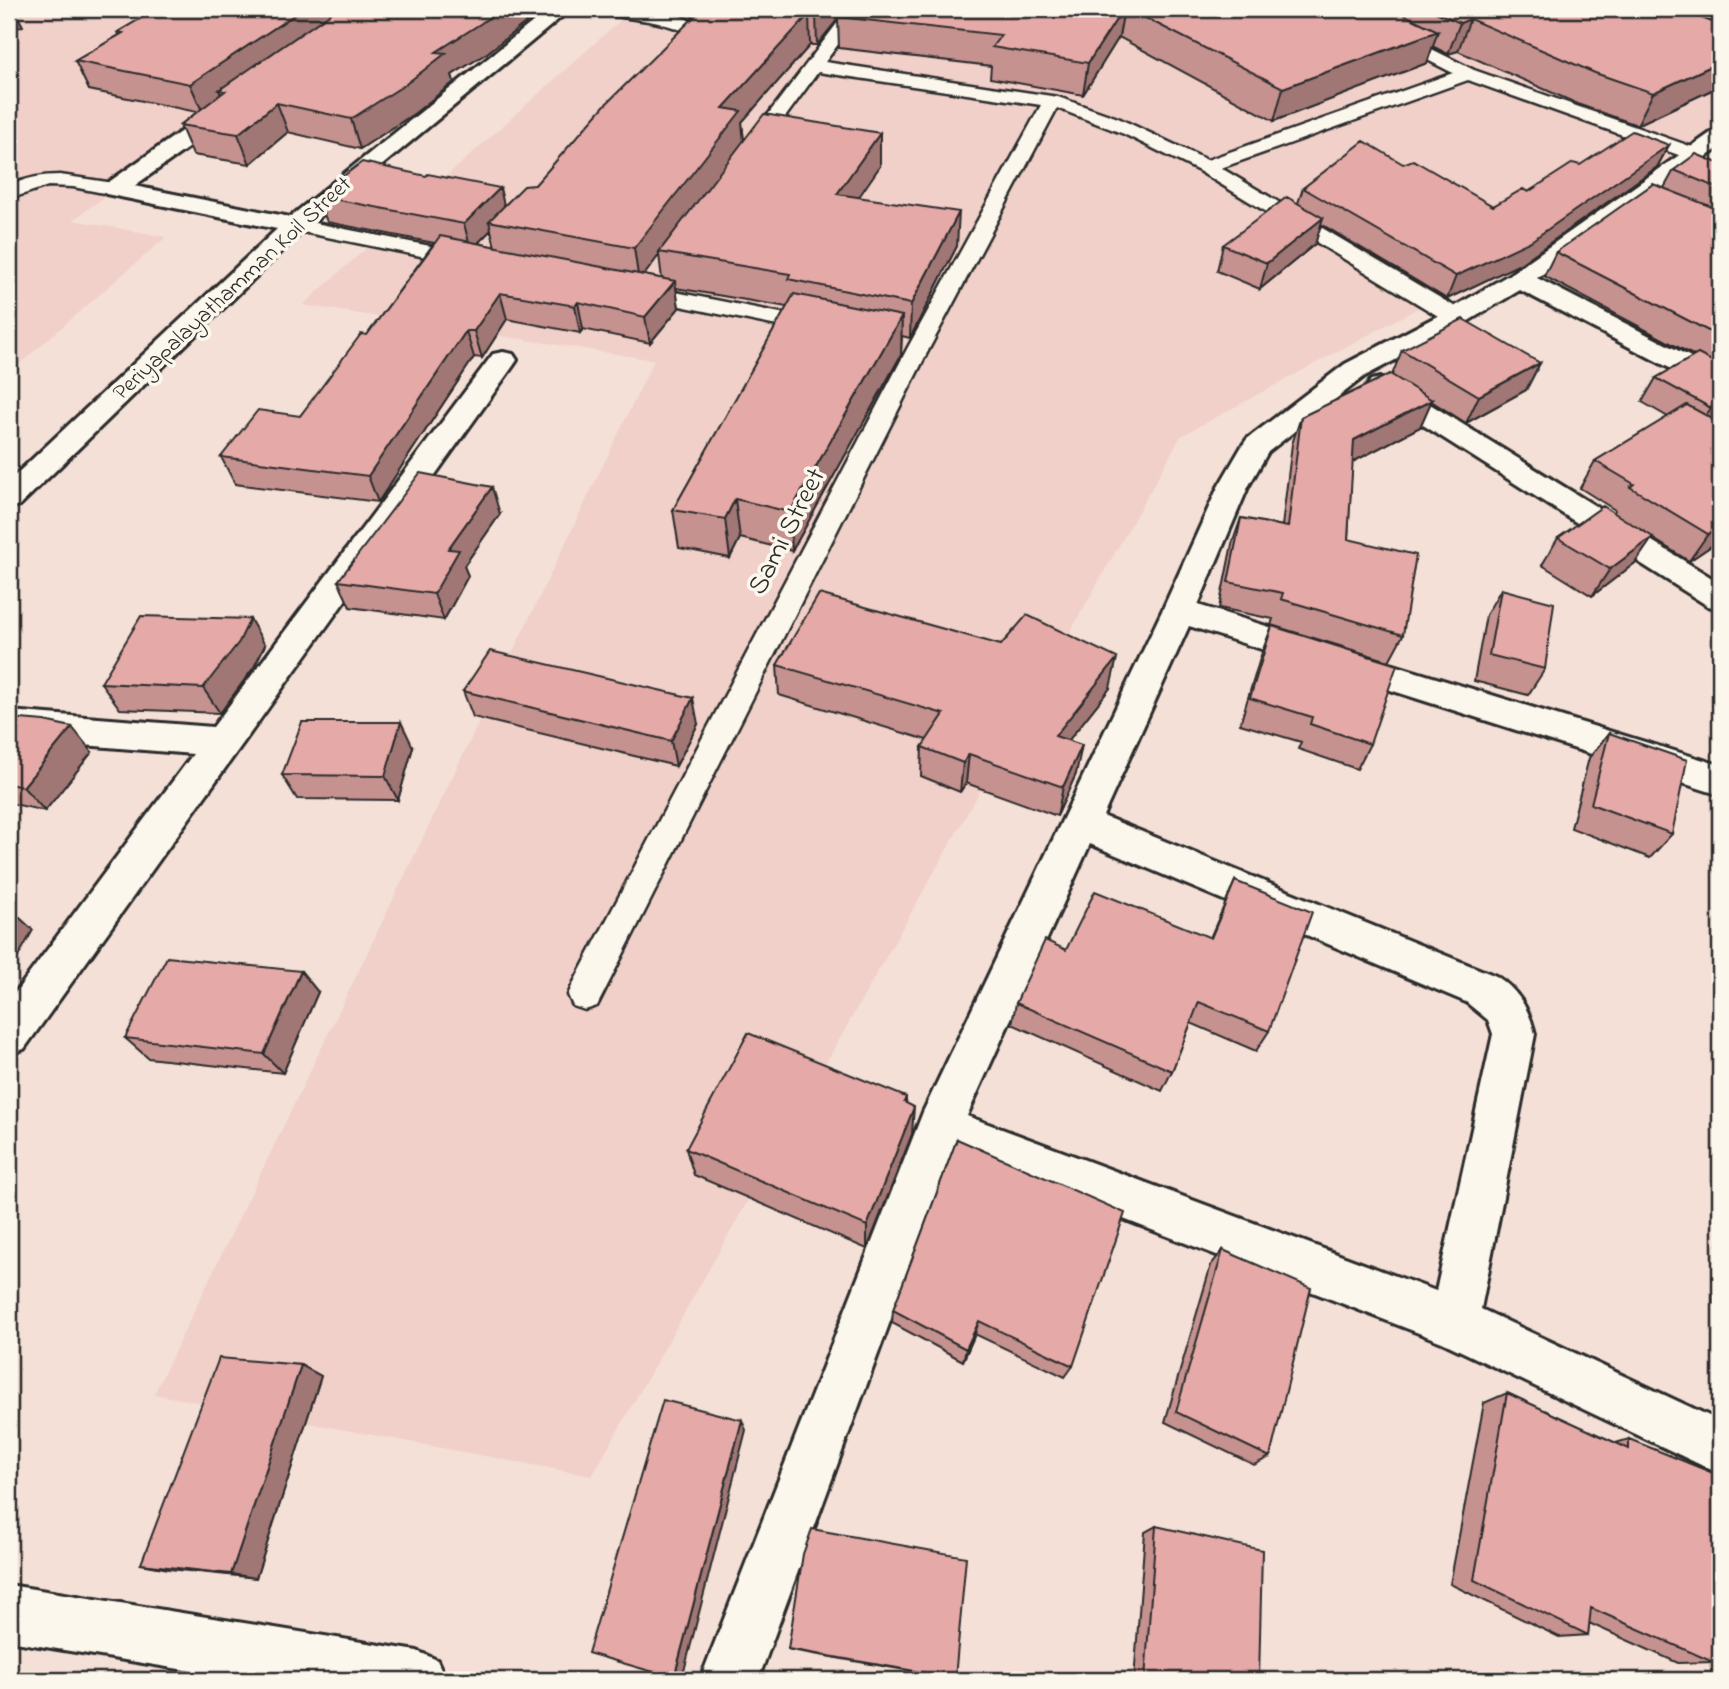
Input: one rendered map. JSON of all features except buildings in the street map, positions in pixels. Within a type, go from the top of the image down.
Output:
[{"type":"street","name":"Periyapalayathamman Koil Street","points":[[9,498],[295,225],[561,9]]},
{"type":"street","points":[[114,189],[247,95]]},
{"type":"street","points":[[729,1680],[939,1127],[1179,611],[1233,487],[1257,446],[1355,370],[1457,317],[1652,201],[1694,154],[1720,137]]},
{"type":"street","points":[[1694,154],[1720,165]]},
{"type":"street","points":[[114,189],[295,225]]},
{"type":"street","points":[[1520,279],[1720,383]]},
{"type":"street","points":[[9,1035],[503,360]]},
{"type":"street","points":[[1355,370],[1720,598]]},
{"type":"street","points":[[1179,611],[1720,780]]},
{"type":"street","points":[[9,725],[222,743]]},
{"type":"street","points":[[1081,824],[1481,989],[1499,1000],[1510,1014],[1514,1034],[1454,1322]]},
{"type":"street","points":[[939,1127],[1454,1322],[1720,1448]]},
{"type":"street","points":[[9,1613],[417,1680]]},
{"type":"lane","points":[[600,9],[674,20],[695,31],[692,39],[664,68]]},
{"type":"lane","points":[[742,163],[856,9]]},
{"type":"lane","points":[[1339,9],[1468,74],[1694,154]]},
{"type":"lane","points":[[814,66],[1052,101],[1119,123],[1206,167],[1457,317]]},
{"type":"lane","points":[[1206,167],[1468,74]]},
{"type":"lane","name":"Sami Street","points":[[585,995],[918,349],[1052,101]]},
{"type":"lane","points":[[9,193],[35,180],[65,180],[114,189]]},
{"type":"lane","points":[[295,225],[484,259]]},
{"type":"lane","points":[[645,292],[661,270]]},
{"type":"lane","points":[[619,287],[836,332]]},
{"type":"lane","points":[[891,343],[918,349]]},
{"type":"shaded area","points":[[9,9],[362,9],[73,220],[166,237],[9,373]]},
{"type":"shaded area","points":[[633,9],[1720,9],[1720,145],[1181,436],[592,1476],[154,1394],[654,360],[303,305]]}]
